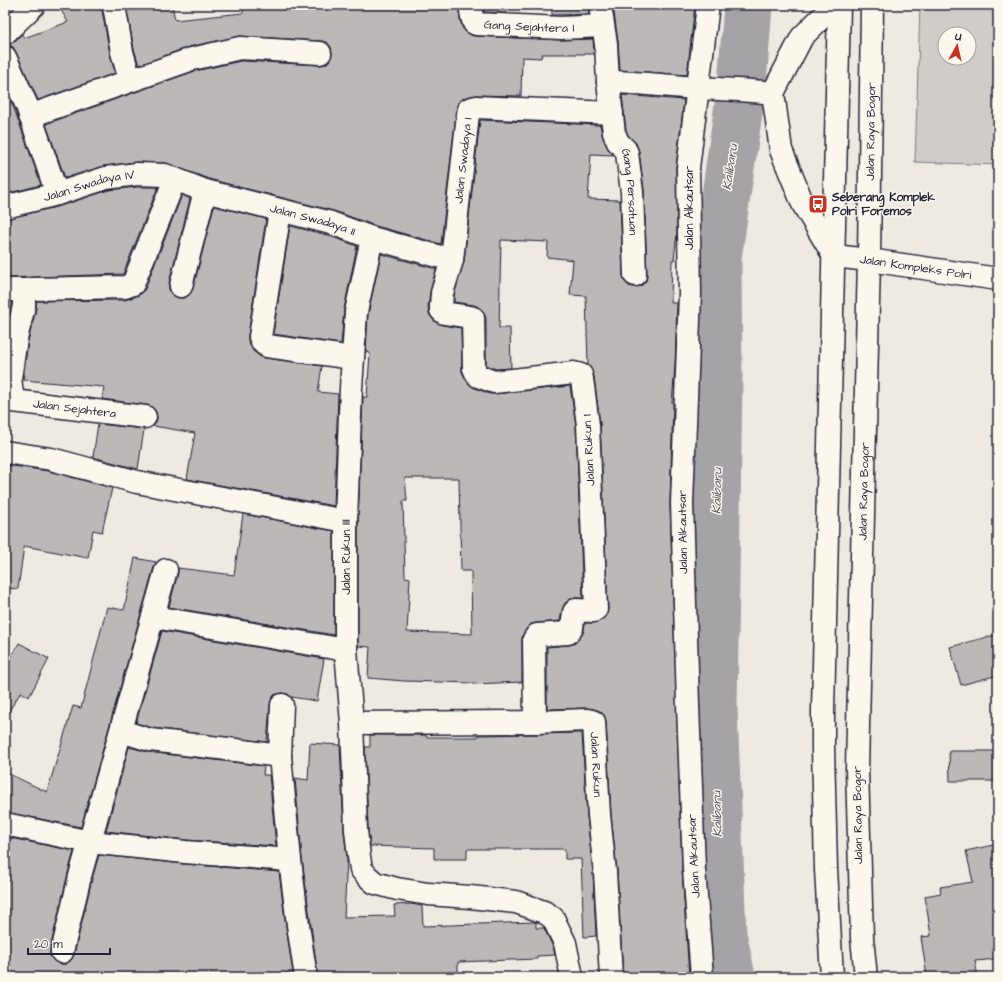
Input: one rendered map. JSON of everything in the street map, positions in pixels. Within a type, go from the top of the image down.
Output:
[{"type":"main road","points":[[5,33],[34,5]]},
{"type":"main road","points":[[114,5],[122,52],[130,80]]},
{"type":"main road","name":"Gang Sejahtera I","points":[[470,5],[472,17],[474,23],[476,24],[561,28],[603,26]]},
{"type":"main road","name":"Gang Persatuan","points":[[600,5],[606,44],[608,82],[614,133],[618,142],[628,154],[632,192],[635,275]]},
{"type":"main road","name":"Jalan Alkautsar","points":[[702,977],[694,869],[682,503],[690,293],[688,168],[708,5]]},
{"type":"main road","points":[[834,5],[802,37],[773,93],[781,150],[803,204],[834,256]]},
{"type":"main road","points":[[832,977],[826,869],[823,740],[839,5]]},
{"type":"main road","name":"Jalan Raya Bogor","points":[[866,977],[862,938],[857,769],[869,260],[872,5]]},
{"type":"main road","points":[[30,116],[192,59],[240,48],[320,53]]},
{"type":"main road","points":[[5,57],[27,106],[57,194]]},
{"type":"main road","points":[[608,82],[751,90],[773,93]]},
{"type":"main road","name":"Jalan Swadaya I","points":[[452,260],[469,109],[476,107],[612,113]]},
{"type":"main road","name":"Jalan Swadaya IV","points":[[5,207],[57,194],[106,178],[138,174],[165,175],[175,179]]},
{"type":"main road","points":[[5,290],[125,287],[133,284],[175,179]]},
{"type":"main road","name":"Jalan Swadaya II","points":[[175,179],[205,191],[331,223],[372,238],[452,260]]},
{"type":"main road","points":[[181,286],[205,191]]},
{"type":"main road","points":[[280,211],[260,337],[261,340],[263,344],[267,346],[353,358]]},
{"type":"main road","name":"Jalan Rukun III","points":[[372,238],[356,312],[351,388],[346,521],[346,650],[352,723],[358,857],[362,869],[375,883],[396,889],[428,894],[516,902],[544,912],[553,918],[565,943],[572,977]]},
{"type":"main road","name":"Jalan Kompleks Polri","points":[[834,256],[998,279]]},
{"type":"main road","name":"Jalan Rukun I","points":[[452,260],[442,293],[441,310],[444,313],[472,318],[474,368],[478,376],[494,382],[574,373],[581,375],[582,379],[588,425],[596,609],[593,611],[576,610],[574,612],[572,628],[568,633],[537,635],[534,639],[535,722]]},
{"type":"main road","points":[[9,400],[10,378],[16,339],[24,306],[24,294],[26,290]]},
{"type":"main road","name":"Jalan Sejahtera","points":[[9,400],[145,417]]},
{"type":"main road","points":[[5,452],[51,459],[137,482],[346,521]]},
{"type":"main road","points":[[62,952],[80,876],[166,570]]},
{"type":"main road","points":[[154,617],[346,650]]},
{"type":"main road","points":[[282,705],[280,756],[290,860],[306,977]]},
{"type":"main road","name":"Jalan Rukun","points":[[352,723],[535,722],[587,720],[594,722],[611,977]]},
{"type":"main road","points":[[120,731],[150,740],[228,748],[280,756]]},
{"type":"main road","points":[[5,824],[90,842],[185,852],[290,860]]},
{"type":"shaded area","points":[[920,5],[998,5],[998,165],[915,162]]},
{"type":"building","points":[[58,5],[101,5],[115,73],[38,100],[16,52],[13,47],[8,45],[14,42],[22,34],[24,38],[68,22]]},
{"type":"building","points":[[126,5],[172,5],[175,20],[243,13],[243,5],[458,5],[462,27],[471,35],[560,40],[593,39],[594,54],[542,54],[541,58],[522,57],[521,96],[476,95],[466,97],[460,101],[456,113],[441,244],[376,226],[334,211],[209,179],[166,163],[136,162],[104,166],[65,178],[46,124],[195,71],[241,61],[320,65],[326,64],[330,60],[332,54],[331,47],[327,42],[241,36],[188,47],[139,65],[134,49]]},
{"type":"building","points":[[483,5],[506,5],[506,13],[484,12]]},
{"type":"building","points":[[552,5],[588,5],[589,14],[552,15]]},
{"type":"building","points":[[613,5],[695,5],[687,75],[620,70]]},
{"type":"building","points":[[5,88],[15,111],[41,185],[5,194]]},
{"type":"building","points":[[622,95],[684,100],[676,167],[677,232],[674,260],[672,260],[671,303],[677,303],[672,403],[670,503],[682,869],[689,977],[623,977],[606,721],[604,715],[600,711],[594,709],[547,709],[547,647],[574,644],[582,635],[585,623],[600,621],[607,615],[608,609],[600,424],[594,376],[588,365],[586,296],[570,295],[573,260],[547,257],[548,242],[501,240],[499,328],[510,328],[511,368],[496,369],[486,365],[486,318],[483,311],[474,305],[454,302],[454,295],[464,261],[480,120],[600,125],[603,138],[613,155],[591,154],[588,199],[620,200],[624,281],[629,286],[635,287],[641,286],[646,281],[644,190],[639,151],[636,143],[628,135],[626,130]]},
{"type":"building","points":[[138,187],[158,187],[123,274],[5,278],[5,219],[60,206],[109,190]]},
{"type":"building","points":[[182,195],[190,199],[169,283],[169,290],[178,298],[185,298],[193,289],[214,206],[266,219],[248,341],[253,351],[261,357],[322,366],[318,392],[338,394],[334,506],[187,479],[195,433],[153,426],[157,418],[156,412],[152,407],[102,399],[104,387],[23,380],[28,341],[36,309],[36,301],[125,300],[142,293],[145,289]]},
{"type":"building","points":[[290,226],[327,235],[357,246],[344,309],[341,344],[273,334]]},
{"type":"building","points":[[381,254],[436,269],[430,292],[428,306],[429,314],[435,322],[442,325],[461,328],[462,372],[468,383],[473,387],[490,394],[570,386],[576,426],[583,598],[572,598],[565,603],[560,621],[531,624],[524,632],[522,639],[522,682],[473,684],[368,678],[370,647],[358,646],[358,521],[363,397],[367,397],[370,353],[366,352],[368,314]],"holes":[[[405,478],[459,478],[461,571],[471,571],[472,634],[407,632],[410,578],[405,577],[403,501],[407,501]]]},
{"type":"building","points":[[98,424],[144,429],[138,469],[93,457]]},
{"type":"building","points":[[5,465],[48,471],[112,488],[102,532],[93,530],[88,558],[24,546],[18,589],[5,588]]},
{"type":"building","points":[[243,514],[334,531],[334,635],[169,607],[178,568],[234,575]]},
{"type":"building","points":[[135,558],[156,562],[81,827],[5,812],[5,772],[47,792],[73,706],[81,708],[107,607],[124,610]]},
{"type":"building","points":[[162,631],[324,659],[317,701],[291,697],[288,694],[283,693],[274,695],[270,705],[267,742],[153,728],[136,723]]},
{"type":"building","points":[[998,634],[998,675],[961,685],[950,647]]},
{"type":"building","points":[[19,643],[49,659],[29,697],[21,692],[5,717],[5,668]]},
{"type":"building","points":[[582,733],[587,816],[593,873],[596,936],[584,937],[581,859],[565,859],[565,849],[467,849],[467,859],[434,859],[434,848],[370,846],[365,747],[370,747],[370,735],[478,737],[478,735]]},
{"type":"building","points":[[310,743],[340,745],[344,831],[347,859],[344,917],[395,916],[394,905],[411,904],[422,906],[423,926],[536,922],[536,928],[544,928],[555,955],[537,956],[537,959],[458,962],[458,977],[318,977],[302,859],[295,778],[308,780]]},
{"type":"building","points":[[129,747],[148,752],[264,766],[263,775],[269,775],[276,846],[186,840],[106,831]]},
{"type":"building","points":[[949,751],[995,751],[995,781],[950,781]]},
{"type":"building","points":[[5,837],[74,851],[50,949],[50,956],[59,964],[66,964],[74,955],[99,855],[279,872],[293,973],[268,977],[5,977]]},
{"type":"building","points":[[998,844],[998,959],[975,961],[978,977],[927,977],[921,937],[931,936],[925,896],[941,893],[940,887],[973,882],[966,851]]},
{"type":"waterway","name":"Kalibaru","points":[[731,977],[722,934],[713,709],[718,382],[717,258],[742,84],[748,5]]},
{"type":"place","name":"Seberang Komplek Polri Foremos","points":[[818,204]]}]
